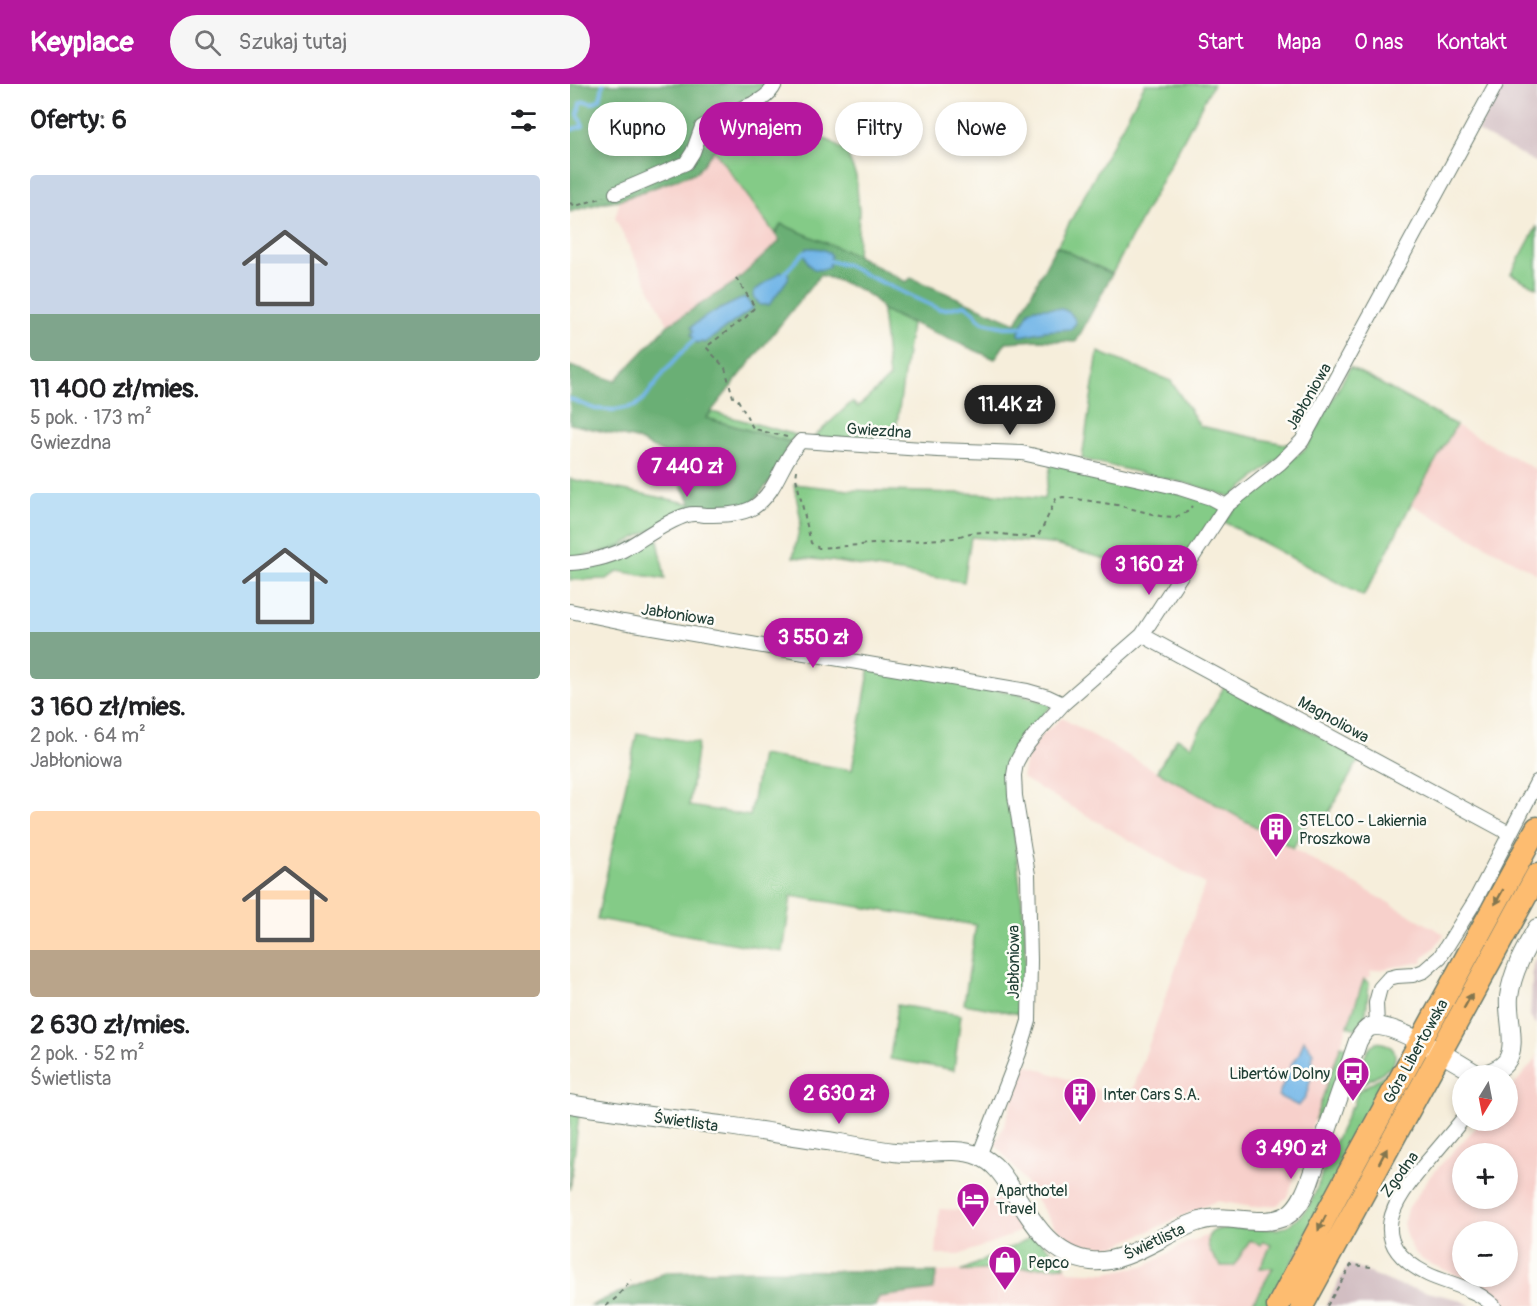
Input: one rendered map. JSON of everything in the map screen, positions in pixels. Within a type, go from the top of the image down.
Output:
[{"type":"highway","name":"Góra Libertowska","points":[[1278,1306],[1342,1184],[1537,828]]},
{"type":"highway","name":"Góra Libertowska","points":[[1302,1306],[1537,875]]},
{"type":"street","points":[[616,193],[686,163],[693,152],[702,127],[760,101],[772,91],[775,84]]},
{"type":"street","name":"Jabłoniowa","points":[[979,1156],[1029,1021],[1028,875],[1015,796],[1016,763],[1034,736],[1063,704],[1142,635],[1226,506],[1280,463],[1302,441],[1496,84]]},
{"type":"street","points":[[570,563],[579,563],[621,551],[689,514],[714,515],[744,512],[769,494],[791,451],[801,441]]},
{"type":"street","name":"Gwiezdna","points":[[801,441],[1022,453],[1196,493],[1226,506]]},
{"type":"street","name":"Jabłoniowa","points":[[570,611],[1027,691],[1063,704]]},
{"type":"street","name":"Magnoliowa","points":[[1142,635],[1509,833]]},
{"type":"street","points":[[1440,1053],[1390,1028],[1377,1026],[1376,1003],[1380,988],[1389,978],[1424,971],[1436,961],[1475,901],[1537,782]]},
{"type":"street","name":"Góra Libertowska","points":[[1503,1065],[1511,1051],[1509,997],[1524,952],[1537,928]]},
{"type":"street","name":"Świetlista","points":[[570,1104],[895,1152],[951,1151],[979,1156],[1001,1171],[1029,1216],[1049,1241],[1068,1255],[1100,1262],[1125,1256],[1201,1220],[1258,1221],[1278,1219],[1290,1214],[1302,1199],[1313,1173],[1359,1041],[1368,1028],[1377,1026]]},
{"type":"street","name":"Góra Libertowska","points":[[1440,1053],[1461,1065]]},
{"type":"street","name":"Zgodna","points":[[1453,1131],[1409,1183],[1396,1203],[1390,1218],[1390,1233],[1396,1248],[1404,1259],[1428,1275],[1472,1291],[1494,1306]]},
{"type":"path","points":[[570,203],[576,206],[616,193]]},
{"type":"path","points":[[736,278],[755,307],[746,317],[706,347],[725,368],[733,397],[738,400],[753,428],[801,441],[802,449],[797,462],[796,478],[810,543],[819,548],[953,538],[971,533],[1037,537],[1056,499],[1063,497],[1117,505],[1160,516],[1176,517],[1188,512],[1193,505],[1196,493]]},
{"type":"path","points":[[1327,1306],[1351,1265],[1372,1266]]},
{"type":"path","points":[[606,1306],[631,1280]]},
{"type":"shaded area","points":[[1503,84],[1537,84],[1537,163],[1477,131]]},
{"type":"shaded area","points":[[709,156],[718,156],[780,241],[734,283],[668,325],[615,218],[620,200],[697,172]]},
{"type":"shaded area","points":[[1456,425],[1537,470],[1537,574],[1411,504]]},
{"type":"shaded area","points":[[1062,718],[1444,934],[1435,947],[1422,959],[1423,962],[1370,971],[1371,976],[1364,979],[1288,1196],[1277,1205],[1253,1207],[1216,1201],[1116,1246],[1074,1243],[1054,1226],[1018,1172],[995,1144],[1005,1123],[1025,1064],[1129,1101],[1205,884],[1022,778],[1027,754],[1043,734]]},
{"type":"shaded area","points":[[1537,958],[1537,1025],[1530,1016],[1533,965]]},
{"type":"shaded area","points":[[1537,1054],[1537,1306],[1510,1306],[1480,1287],[1518,1287],[1518,1221],[1452,1221],[1452,1273],[1424,1261],[1414,1252],[1403,1224],[1407,1210],[1431,1175],[1452,1153],[1452,1209],[1518,1209],[1518,1143],[1461,1143],[1473,1131],[1518,1131],[1518,1080]]},
{"type":"shaded area","points":[[1007,1193],[1027,1225],[1026,1228],[959,1255],[936,1255],[939,1209],[963,1210]]},
{"type":"shaded area","points":[[1243,1230],[1288,1247],[1254,1306],[875,1306],[879,1297],[933,1290],[937,1272],[1065,1266],[1069,1271],[1105,1273],[1147,1265],[1188,1242],[1215,1233]]},
{"type":"shaded area","points":[[1349,1264],[1398,1285],[1457,1299],[1472,1306],[1325,1306]]},
{"type":"green space","points":[[570,84],[770,84],[767,89],[768,102],[699,102],[699,156],[709,156],[697,172],[620,200],[570,212]]},
{"type":"green space","points":[[1145,84],[1213,84],[1112,274],[1057,246]]},
{"type":"green space","points":[[823,138],[832,142],[835,144],[835,156],[848,156],[856,176],[859,211],[857,256],[782,225],[775,234],[718,156],[823,156]]},
{"type":"green space","points":[[781,224],[857,256],[906,282],[911,278],[1016,323],[1056,246],[1112,274],[1076,342],[1039,340],[1006,342],[995,359],[882,310],[872,297],[864,292],[820,275],[706,418],[790,442],[776,474],[753,502],[730,511],[694,509],[682,488],[681,462],[636,439],[570,424],[570,366],[615,381],[668,325],[734,283],[780,241],[775,234]]},
{"type":"green space","points":[[1537,226],[1537,288],[1511,274]]},
{"type":"green space","points":[[882,310],[911,324],[894,444],[814,437],[852,402],[858,407],[889,378]]},
{"type":"green space","points":[[1098,352],[1171,381],[1200,426],[1294,446],[1231,497],[1192,485],[1082,459]]},
{"type":"green space","points":[[1350,367],[1456,425],[1363,596],[1224,522],[1242,499],[1306,448]]},
{"type":"green space","points":[[712,412],[796,435],[790,442],[706,418]]},
{"type":"green space","points":[[1052,460],[1226,506],[1178,579],[1051,544],[971,537],[964,582],[793,557],[801,521],[794,484],[849,490],[994,494],[1044,499]]},
{"type":"green space","points":[[570,479],[692,504],[694,509],[613,549],[570,559]]},
{"type":"green space","points":[[657,534],[665,579],[618,571],[607,579],[570,580],[570,565]]},
{"type":"green space","points":[[870,666],[1020,694],[1052,705],[1020,740],[1008,774],[1025,932],[1025,1015],[964,1004],[976,925],[791,896],[783,952],[597,919],[637,733],[698,743],[689,806],[750,816],[761,755],[852,770]]},
{"type":"green space","points":[[1225,685],[1360,758],[1324,821],[1312,814],[1293,848],[1157,771],[1177,738],[1191,746]]},
{"type":"green space","points":[[1364,979],[1369,983],[1366,1013],[1356,1029],[1348,1026]]},
{"type":"green space","points":[[897,1005],[961,1015],[954,1070],[890,1059]]},
{"type":"green space","points":[[1376,1042],[1386,1044],[1393,1049],[1394,1062],[1391,1067],[1359,1086],[1365,1056]]},
{"type":"green space","points":[[1341,1045],[1349,1047],[1326,1117],[1315,1119]]},
{"type":"green space","points":[[1391,1071],[1393,1073],[1277,1290],[1266,1306],[1251,1306],[1273,1268],[1260,1268],[1271,1245],[1263,1241],[1261,1245],[1250,1240],[1234,1266],[1221,1266],[1209,1246],[1210,1234],[1223,1228],[1282,1228],[1299,1217],[1314,1196],[1328,1157],[1353,1107],[1358,1091]]},
{"type":"green space","points":[[570,1114],[579,1115],[570,1190]]},
{"type":"green space","points":[[1034,1236],[1057,1255],[1065,1266],[961,1271]]},
{"type":"green space","points":[[759,1270],[937,1272],[933,1290],[879,1297],[875,1306],[591,1306],[666,1272]]},
{"type":"water","points":[[807,248],[820,249],[829,253],[831,255],[829,267],[819,270],[812,268],[804,252]]},
{"type":"water","points":[[781,272],[789,274],[788,279],[769,305],[760,305],[753,296],[754,291]]},
{"type":"water","points":[[745,297],[753,308],[705,343],[697,343],[691,335],[693,331],[691,327],[708,315]]},
{"type":"water","points":[[1034,308],[1065,310],[1070,313],[1076,323],[1071,329],[1019,335],[1029,311]]},
{"type":"water","points":[[1304,1040],[1313,1052],[1312,1066],[1306,1096],[1298,1106],[1278,1096]]},
{"type":"waterway","points":[[570,130],[583,126],[578,114],[580,103],[584,101],[593,103],[600,99],[603,84]]},
{"type":"waterway","points":[[781,277],[804,252],[807,253]]},
{"type":"waterway","points":[[826,260],[847,265],[939,309],[965,305],[983,322],[1004,327],[1024,327]]},
{"type":"waterway","points":[[570,399],[595,409],[615,410],[635,406],[645,398],[665,371],[698,337]]},
{"type":"place","name":"STELCO - Lakiernia Proszkowa","points":[[1276,858]]},
{"type":"place","name":"Libertów Dolny","points":[[1353,1102]]},
{"type":"place","name":"Inter Cars S.A.","points":[[1080,1123]]},
{"type":"place","name":"Aparthotel Travel","points":[[973,1228]]},
{"type":"place","name":"Pepco","points":[[1005,1291]]}]
